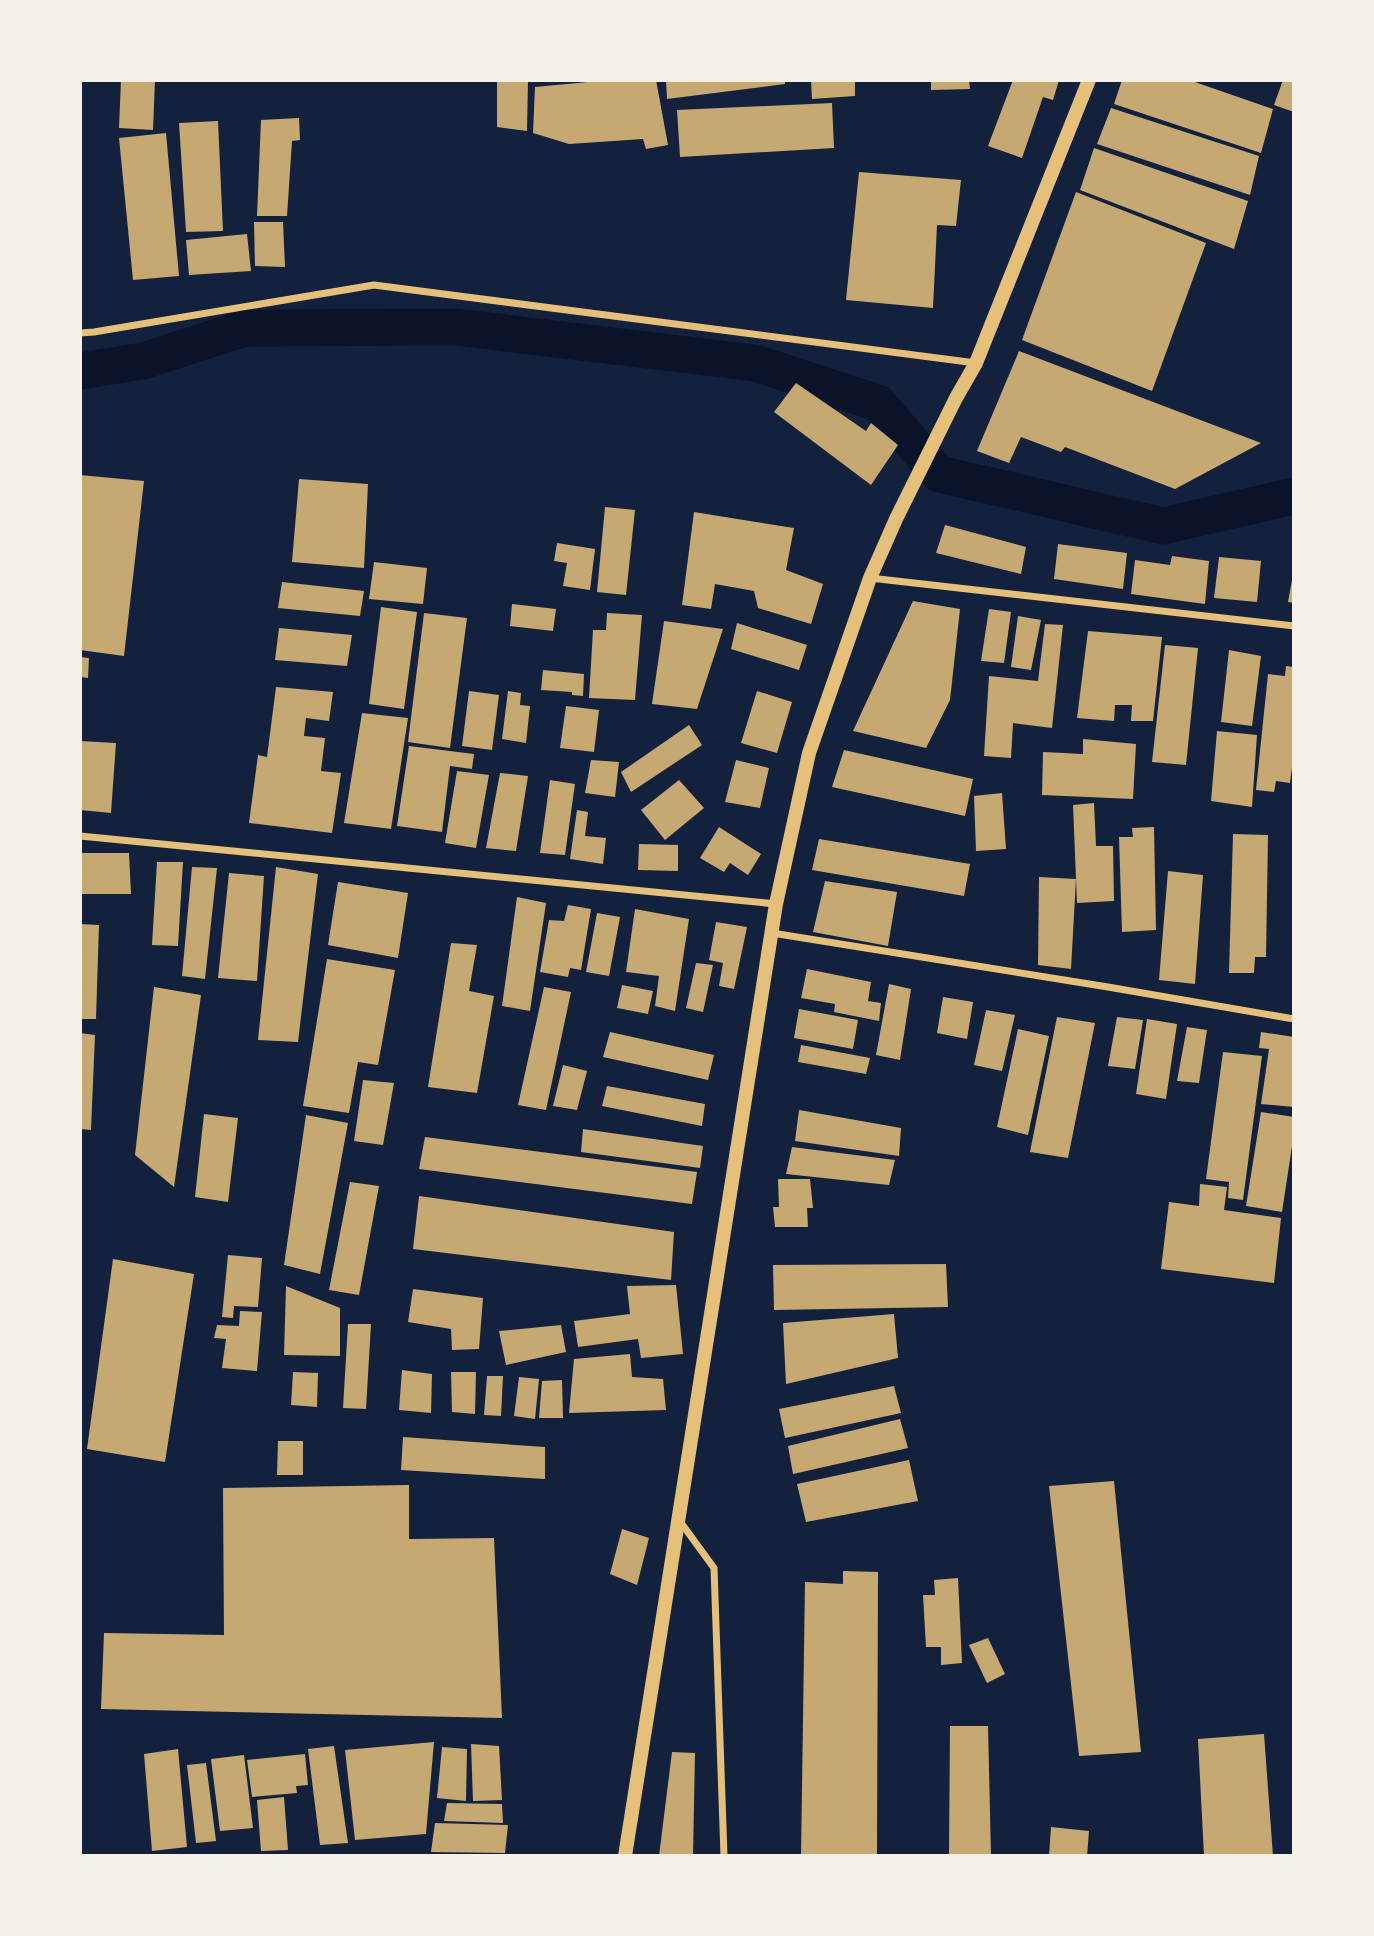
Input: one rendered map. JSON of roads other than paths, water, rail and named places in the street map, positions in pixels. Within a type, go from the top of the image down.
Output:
[{"type":"main road","points":[[625,1856],[776,904],[809,753],[870,579],[896,519],[976,363],[1088,80]]},
{"type":"street","points":[[80,333],[374,285],[976,363]]},
{"type":"street","points":[[870,579],[1293,626]]},
{"type":"street","points":[[80,836],[776,904]]},
{"type":"street","points":[[772,933],[1293,1019]]},
{"type":"street","points":[[678,1520],[714,1568],[724,1856]]},
{"type":"waterway","points":[[80,371],[143,361],[245,328],[456,327],[755,363],[878,403],[939,474],[1163,526],[1294,496]]}]
